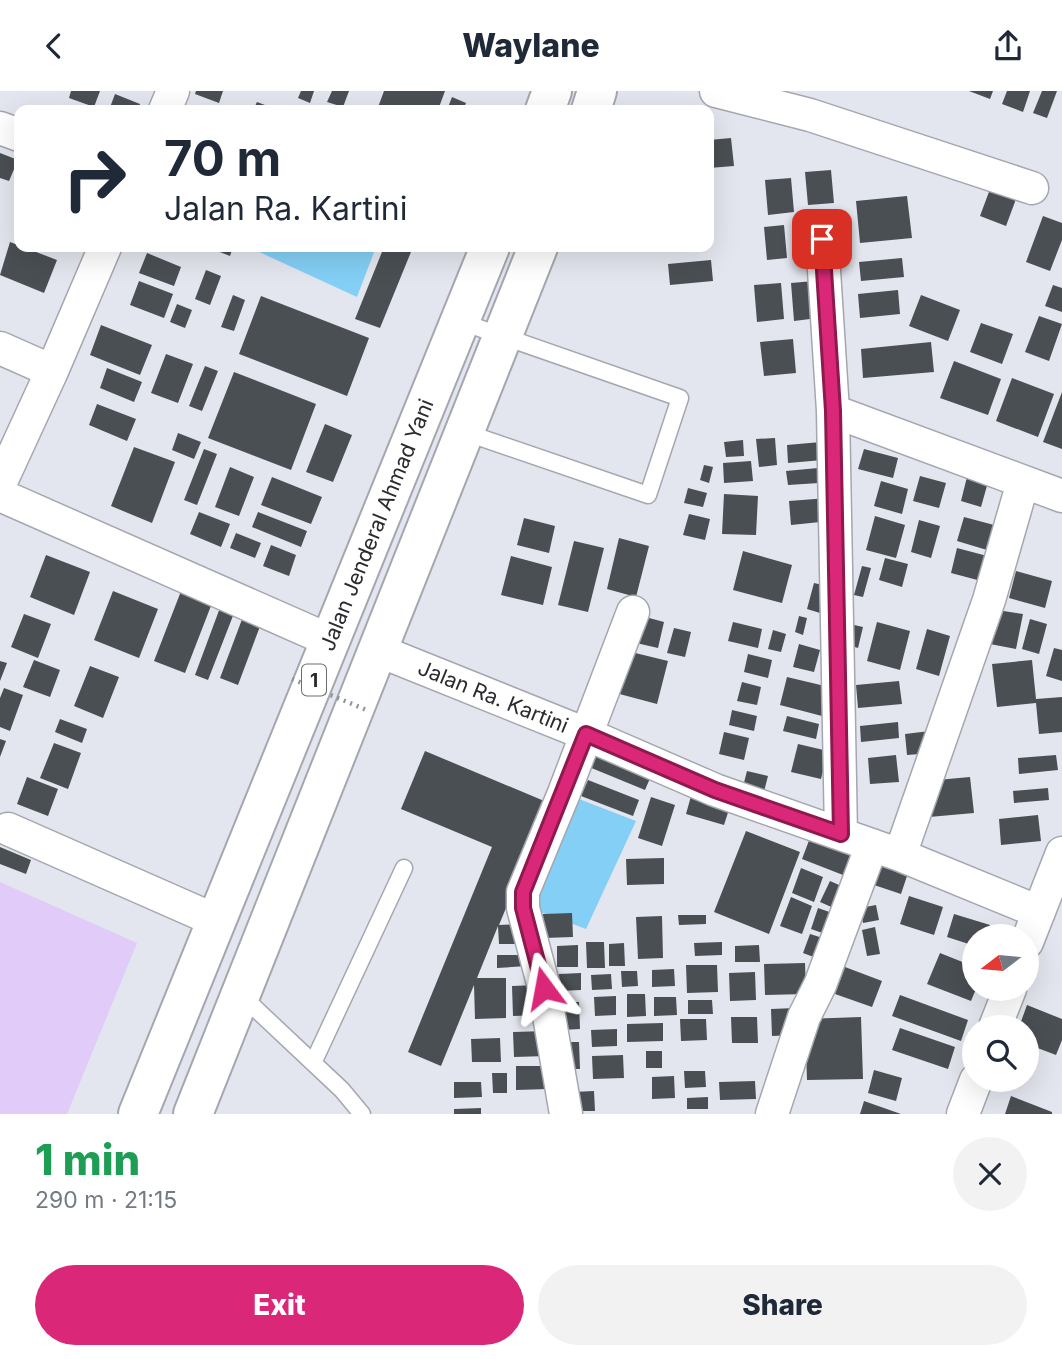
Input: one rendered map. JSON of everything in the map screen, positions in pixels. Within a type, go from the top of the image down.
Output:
[{"type":"main road","name":"Jalan Jenderal Ahmad Yani","points":[[138,1114],[488,252]]},
{"type":"main road","name":"1","points":[[193,1114],[536,252]]},
{"type":"street","points":[[716,91],[810,115],[1032,188]]},
{"type":"street","points":[[822,239],[833,411],[841,834]]},
{"type":"street","points":[[0,484],[103,252]]},
{"type":"street","points":[[0,348],[52,371]]},
{"type":"street","points":[[833,411],[1062,496]]},
{"type":"street","points":[[772,1114],[804,1017],[886,850],[989,600],[1024,482]]},
{"type":"street","points":[[0,495],[331,641]]},
{"type":"street","points":[[566,1114],[544,988],[523,908],[523,892],[633,612]]},
{"type":"street","name":"Jalan Ra. Kartini","points":[[377,650],[586,734],[715,790],[886,850],[1038,912]]},
{"type":"street","points":[[8,829],[217,921]]},
{"type":"street","points":[[1034,924],[1062,853]]},
{"type":"street","points":[[963,1114],[971,1092]]},
{"type":"lane","points":[[459,321],[680,398],[648,495],[464,432]]},
{"type":"lane","points":[[313,1063],[404,868]]},
{"type":"lane","points":[[240,994],[342,1090],[362,1114]]},
{"type":"path","points":[[292,679],[369,711]]},
{"type":"shaded area","points":[[0,882],[137,943],[67,1114],[0,1114]]},
{"type":"water","points":[[259,252],[374,252],[357,297]]},
{"type":"water","points":[[571,796],[636,821],[586,929],[527,907]]},
{"type":"building","points":[[71,91],[100,91],[95,105],[69,98]]},
{"type":"building","points":[[196,91],[223,91],[219,103],[195,94]]},
{"type":"building","points":[[301,91],[314,91],[310,103],[298,98]]},
{"type":"building","points":[[332,91],[349,91],[344,105],[327,102]]},
{"type":"building","points":[[384,91],[445,91],[440,105],[379,105]]},
{"type":"building","points":[[969,91],[993,91],[990,99]]},
{"type":"building","points":[[1007,91],[1030,91],[1023,112],[1002,104]]},
{"type":"building","points":[[1042,91],[1057,91],[1047,118],[1033,113]]},
{"type":"building","points":[[115,94],[140,104],[140,105],[111,105]]},
{"type":"building","points":[[452,97],[466,103],[465,105],[449,105]]},
{"type":"building","points":[[731,138],[734,166],[714,168],[714,140]]},
{"type":"building","points":[[0,153],[14,158],[14,169],[9,181],[0,178]]},
{"type":"building","points":[[831,170],[834,203],[808,205],[805,172]]},
{"type":"building","points":[[791,178],[794,212],[768,215],[765,180]]},
{"type":"building","points":[[993,181],[1019,191],[1006,226],[980,216]]},
{"type":"building","points":[[907,196],[912,238],[860,243],[856,201]]},
{"type":"building","points":[[1043,216],[1062,223],[1062,240],[1050,271],[1026,262]]},
{"type":"building","points":[[784,225],[787,258],[767,260],[764,227]]},
{"type":"building","points":[[10,242],[14,244],[14,252],[36,252],[57,260],[44,293],[0,275]]},
{"type":"building","points":[[382,252],[411,252],[380,328],[355,319]]},
{"type":"building","points":[[147,253],[181,267],[174,286],[139,273]]},
{"type":"building","points":[[902,258],[904,277],[861,281],[859,262]]},
{"type":"building","points":[[711,260],[713,281],[670,285],[668,264]]},
{"type":"building","points":[[206,270],[221,276],[210,305],[195,299]]},
{"type":"building","points":[[139,281],[173,294],[164,318],[130,305]]},
{"type":"building","points":[[814,281],[818,318],[794,321],[791,283]]},
{"type":"building","points":[[781,283],[784,319],[757,322],[754,285]]},
{"type":"building","points":[[1053,285],[1062,288],[1062,312],[1045,306]]},
{"type":"building","points":[[898,290],[900,314],[860,318],[858,294]]},
{"type":"building","points":[[233,295],[245,300],[234,331],[221,327]]},
{"type":"building","points":[[921,295],[960,310],[948,341],[909,326]]},
{"type":"building","points":[[261,296],[369,338],[347,396],[239,354]]},
{"type":"building","points":[[177,304],[192,310],[185,328],[170,322]]},
{"type":"building","points":[[1039,316],[1062,324],[1049,361],[1025,352]]},
{"type":"building","points":[[981,323],[1013,334],[1002,364],[970,352]]},
{"type":"building","points":[[101,325],[152,345],[140,375],[90,355]]},
{"type":"building","points":[[793,339],[796,373],[764,376],[760,342]]},
{"type":"building","points":[[931,342],[934,372],[863,378],[861,349]]},
{"type":"building","points":[[166,354],[193,364],[178,403],[151,393]]},
{"type":"building","points":[[954,361],[1001,379],[988,415],[940,398]]},
{"type":"building","points":[[205,366],[218,371],[202,411],[189,406]]},
{"type":"building","points":[[107,368],[142,382],[134,402],[100,388]]},
{"type":"building","points":[[234,372],[316,404],[291,470],[208,438]]},
{"type":"building","points":[[1012,378],[1054,394],[1038,437],[996,421]]},
{"type":"building","points":[[1062,392],[1062,449],[1043,442]]},
{"type":"building","points":[[97,404],[136,419],[127,441],[89,425]]},
{"type":"building","points":[[325,424],[352,435],[333,482],[306,472]]},
{"type":"building","points":[[178,433],[201,442],[194,459],[172,450]]},
{"type":"building","points":[[775,438],[777,465],[759,467],[756,439]]},
{"type":"building","points":[[743,440],[744,456],[726,457],[724,442]]},
{"type":"building","points":[[821,442],[823,460],[788,463],[787,445]]},
{"type":"building","points":[[134,447],[175,462],[152,523],[111,506]]},
{"type":"building","points":[[204,449],[217,454],[197,505],[184,500]]},
{"type":"building","points":[[864,449],[898,458],[893,478],[858,469]]},
{"type":"building","points":[[751,461],[753,481],[724,483],[723,463]]},
{"type":"building","points":[[704,465],[713,467],[709,483],[700,480]]},
{"type":"building","points":[[230,467],[254,477],[239,516],[215,507]]},
{"type":"building","points":[[818,468],[819,483],[788,485],[786,471]]},
{"type":"building","points":[[969,469],[990,475],[981,507],[961,501]]},
{"type":"building","points":[[920,476],[946,483],[939,508],[913,501]]},
{"type":"building","points":[[272,477],[322,497],[311,524],[261,505]]},
{"type":"building","points":[[881,481],[908,489],[902,514],[874,506]]},
{"type":"building","points":[[688,488],[707,493],[703,507],[684,503]]},
{"type":"building","points":[[724,494],[758,496],[756,535],[722,534]]},
{"type":"building","points":[[828,498],[830,521],[791,525],[789,501]]},
{"type":"building","points":[[199,512],[230,524],[221,547],[190,534]]},
{"type":"building","points":[[258,512],[307,531],[301,547],[252,527]]},
{"type":"building","points":[[689,514],[710,519],[705,540],[683,535]]},
{"type":"building","points":[[875,516],[905,525],[896,558],[866,550]]},
{"type":"building","points":[[964,517],[994,525],[987,550],[957,541]]},
{"type":"building","points":[[524,518],[555,526],[549,553],[517,545]]},
{"type":"building","points":[[919,520],[940,526],[931,558],[911,552]]},
{"type":"building","points":[[236,533],[261,543],[255,558],[230,548]]},
{"type":"building","points":[[619,538],[649,546],[636,597],[607,589]]},
{"type":"building","points":[[574,541],[604,548],[588,612],[558,605]]},
{"type":"building","points":[[271,545],[296,555],[289,576],[263,566]]},
{"type":"building","points":[[957,548],[991,557],[985,582],[951,573]]},
{"type":"building","points":[[743,551],[792,565],[782,603],[733,590]]},
{"type":"building","points":[[46,555],[90,572],[74,615],[30,597]]},
{"type":"building","points":[[511,556],[552,567],[543,605],[501,595]]},
{"type":"building","points":[[885,558],[908,564],[902,587],[879,580]]},
{"type":"building","points":[[862,566],[871,568],[863,597],[854,595]]},
{"type":"building","points":[[1016,571],[1052,581],[1045,608],[1009,598]]},
{"type":"building","points":[[814,583],[827,586],[820,613],[807,609]]},
{"type":"building","points":[[183,586],[214,598],[185,673],[154,661]]},
{"type":"building","points":[[113,591],[158,609],[139,658],[94,640]]},
{"type":"building","points":[[224,597],[238,603],[208,680],[195,675]]},
{"type":"building","points":[[997,610],[1023,614],[1016,649],[990,644]]},
{"type":"building","points":[[24,614],[51,624],[38,658],[11,647]]},
{"type":"building","points":[[244,614],[262,621],[238,685],[220,678]]},
{"type":"building","points":[[638,615],[664,622],[658,648],[632,642]]},
{"type":"building","points":[[799,616],[807,618],[803,635],[795,632]]},
{"type":"building","points":[[1030,619],[1047,624],[1039,654],[1022,649]]},
{"type":"building","points":[[733,622],[762,629],[758,648],[728,641]]},
{"type":"building","points":[[877,622],[910,631],[900,670],[867,661]]},
{"type":"building","points":[[850,624],[863,627],[858,648],[845,644]]},
{"type":"building","points":[[674,628],[691,632],[685,657],[667,653]]},
{"type":"building","points":[[927,629],[950,636],[939,676],[916,669]]},
{"type":"building","points":[[773,630],[786,634],[781,652],[768,649]]},
{"type":"building","points":[[799,644],[820,650],[814,672],[793,667]]},
{"type":"building","points":[[1054,648],[1062,650],[1062,681],[1046,676]]},
{"type":"building","points":[[623,650],[668,661],[657,704],[612,692]]},
{"type":"building","points":[[748,654],[772,660],[768,678],[744,672]]},
{"type":"building","points":[[34,660],[60,670],[50,697],[23,687]]},
{"type":"building","points":[[1032,660],[1036,699],[1062,697],[1062,732],[1039,734],[1036,703],[997,707],[992,664]]},
{"type":"building","points":[[0,661],[7,663],[0,681]]},
{"type":"building","points":[[90,666],[119,677],[103,718],[74,706]]},
{"type":"building","points":[[787,677],[829,687],[822,716],[780,705]]},
{"type":"building","points":[[899,681],[902,704],[858,708],[856,685]]},
{"type":"building","points":[[742,682],[761,687],[757,705],[737,701]]},
{"type":"building","points":[[4,688],[23,695],[10,731],[0,727],[0,698]]},
{"type":"building","points":[[732,710],[757,716],[754,731],[729,725]]},
{"type":"building","points":[[787,716],[819,724],[816,739],[783,731]]},
{"type":"building","points":[[60,719],[87,729],[82,743],[55,732]]},
{"type":"building","points":[[898,722],[899,738],[861,742],[860,726]]},
{"type":"building","points":[[930,731],[932,753],[907,755],[905,734]]},
{"type":"building","points":[[724,732],[749,738],[744,760],[719,754]]},
{"type":"building","points":[[0,739],[6,741],[0,757]]},
{"type":"building","points":[[54,743],[81,753],[68,789],[40,778]]},
{"type":"building","points":[[798,744],[828,751],[821,779],[791,772]]},
{"type":"building","points":[[425,751],[549,803],[499,925],[528,924],[528,944],[499,944],[498,926],[477,978],[506,978],[506,1018],[475,1019],[474,985],[441,1066],[408,1052],[492,847],[401,809]]},
{"type":"building","points":[[594,753],[651,776],[645,790],[589,767]]},
{"type":"building","points":[[896,755],[899,782],[870,784],[868,758]]},
{"type":"building","points":[[1056,755],[1058,770],[1019,774],[1018,758]]},
{"type":"building","points":[[747,771],[768,776],[761,803],[740,798]]},
{"type":"building","points":[[27,777],[58,789],[48,816],[17,804]]},
{"type":"building","points":[[970,777],[974,813],[929,817],[926,781]]},
{"type":"building","points":[[588,780],[639,800],[633,816],[581,796]]},
{"type":"building","points":[[1048,788],[1049,800],[1014,803],[1013,791]]},
{"type":"building","points":[[693,789],[732,800],[724,825],[686,814]]},
{"type":"building","points":[[651,797],[675,805],[662,846],[638,838]]},
{"type":"building","points":[[1038,815],[1041,841],[1001,845],[999,819]]},
{"type":"building","points":[[813,830],[853,847],[843,875],[802,859]]},
{"type":"building","points":[[746,831],[800,852],[769,934],[714,912]]},
{"type":"building","points":[[0,847],[31,860],[26,874],[0,864]]},
{"type":"building","points":[[664,858],[664,884],[627,885],[626,859]]},
{"type":"building","points":[[883,858],[910,867],[901,894],[874,885]]},
{"type":"building","points":[[801,868],[823,877],[814,902],[792,893]]},
{"type":"building","points":[[830,881],[846,888],[836,909],[820,902]]},
{"type":"building","points":[[909,896],[943,907],[934,935],[900,924]]},
{"type":"building","points":[[791,897],[812,906],[802,934],[780,926]]},
{"type":"building","points":[[876,905],[879,920],[863,923],[860,908]]},
{"type":"building","points":[[818,908],[838,915],[831,936],[811,929]]},
{"type":"building","points":[[572,913],[573,937],[544,938],[543,914]]},
{"type":"building","points":[[954,914],[987,924],[962,924],[962,942],[947,937]]},
{"type":"building","points":[[678,915],[706,915],[706,924],[679,925]]},
{"type":"building","points":[[662,916],[663,958],[638,959],[636,917]]},
{"type":"building","points":[[875,927],[880,954],[867,956],[862,930]]},
{"type":"building","points":[[810,934],[826,939],[819,959],[803,953]]},
{"type":"building","points":[[586,942],[604,942],[605,968],[587,968]]},
{"type":"building","points":[[722,942],[722,955],[695,956],[694,943]]},
{"type":"building","points":[[624,943],[625,966],[609,966],[609,944]]},
{"type":"building","points":[[578,945],[578,967],[557,967],[557,946]]},
{"type":"building","points":[[759,945],[760,962],[735,962],[735,946]]},
{"type":"building","points":[[940,953],[962,962],[962,998],[927,984]]},
{"type":"building","points":[[497,955],[527,955],[527,966],[497,968]]},
{"type":"building","points":[[805,963],[806,994],[765,995],[764,964]]},
{"type":"building","points":[[686,965],[717,965],[718,992],[687,993]]},
{"type":"building","points":[[845,967],[882,981],[872,1007],[835,994]]},
{"type":"building","points":[[674,969],[675,986],[652,987],[652,970]]},
{"type":"building","points":[[621,971],[637,971],[638,986],[622,987]]},
{"type":"building","points":[[755,972],[756,1000],[730,1001],[729,973]]},
{"type":"building","points":[[581,973],[581,990],[559,991],[559,974]]},
{"type":"building","points":[[611,974],[612,989],[592,990],[591,975]]},
{"type":"building","points":[[538,985],[539,1015],[513,1016],[512,986]]},
{"type":"building","points":[[627,994],[645,994],[646,1016],[627,1017]]},
{"type":"building","points":[[900,995],[962,1018],[961,1041],[892,1016]]},
{"type":"building","points":[[616,996],[616,1015],[595,1016],[594,997]]},
{"type":"building","points":[[654,997],[676,997],[677,1015],[654,1016]]},
{"type":"building","points":[[688,1000],[712,1000],[713,1014],[688,1014]]},
{"type":"building","points":[[561,1002],[579,1002],[580,1029],[562,1030]]},
{"type":"building","points":[[1027,1005],[1062,1019],[1062,1040],[1056,1055],[1039,1049],[1039,1015],[1023,1015]]},
{"type":"building","points":[[795,1008],[796,1035],[772,1036],[771,1009]]},
{"type":"building","points":[[731,1017],[757,1017],[758,1043],[732,1043]]},
{"type":"building","points":[[861,1017],[863,1079],[807,1080],[805,1019]]},
{"type":"building","points":[[680,1019],[706,1019],[707,1040],[681,1041]]},
{"type":"building","points":[[663,1023],[663,1041],[627,1042],[627,1024]]},
{"type":"building","points":[[900,1028],[955,1047],[948,1069],[892,1050]]},
{"type":"building","points":[[617,1029],[617,1046],[592,1047],[591,1030]]},
{"type":"building","points":[[546,1031],[547,1056],[514,1057],[513,1032]]},
{"type":"building","points":[[500,1038],[501,1062],[472,1062],[471,1039]]},
{"type":"building","points":[[563,1042],[579,1042],[580,1069],[564,1069]]},
{"type":"building","points":[[646,1051],[662,1051],[662,1068],[646,1068]]},
{"type":"building","points":[[623,1055],[624,1078],[593,1079],[592,1056]]},
{"type":"building","points":[[516,1066],[547,1066],[548,1089],[516,1090]]},
{"type":"building","points":[[874,1070],[902,1078],[896,1101],[868,1093]]},
{"type":"building","points":[[684,1071],[705,1071],[706,1087],[685,1088]]},
{"type":"building","points":[[492,1073],[507,1073],[507,1093],[493,1093]]},
{"type":"building","points":[[674,1076],[675,1098],[652,1099],[652,1077]]},
{"type":"building","points":[[755,1081],[756,1099],[720,1100],[719,1082]]},
{"type":"building","points":[[454,1082],[481,1082],[482,1097],[454,1098]]},
{"type":"building","points":[[594,1091],[595,1111],[573,1111],[573,1092]]},
{"type":"building","points":[[1011,1096],[1052,1112],[1052,1114],[1005,1114]]},
{"type":"building","points":[[708,1097],[708,1109],[687,1109],[687,1098]]},
{"type":"building","points":[[864,1101],[901,1114],[860,1114]]},
{"type":"building","points":[[481,1108],[481,1114],[454,1114],[454,1109]]},
{"type":"route","points":[[544,988],[523,908],[523,892],[586,734],[715,790],[841,834],[833,411],[822,239]]}]
